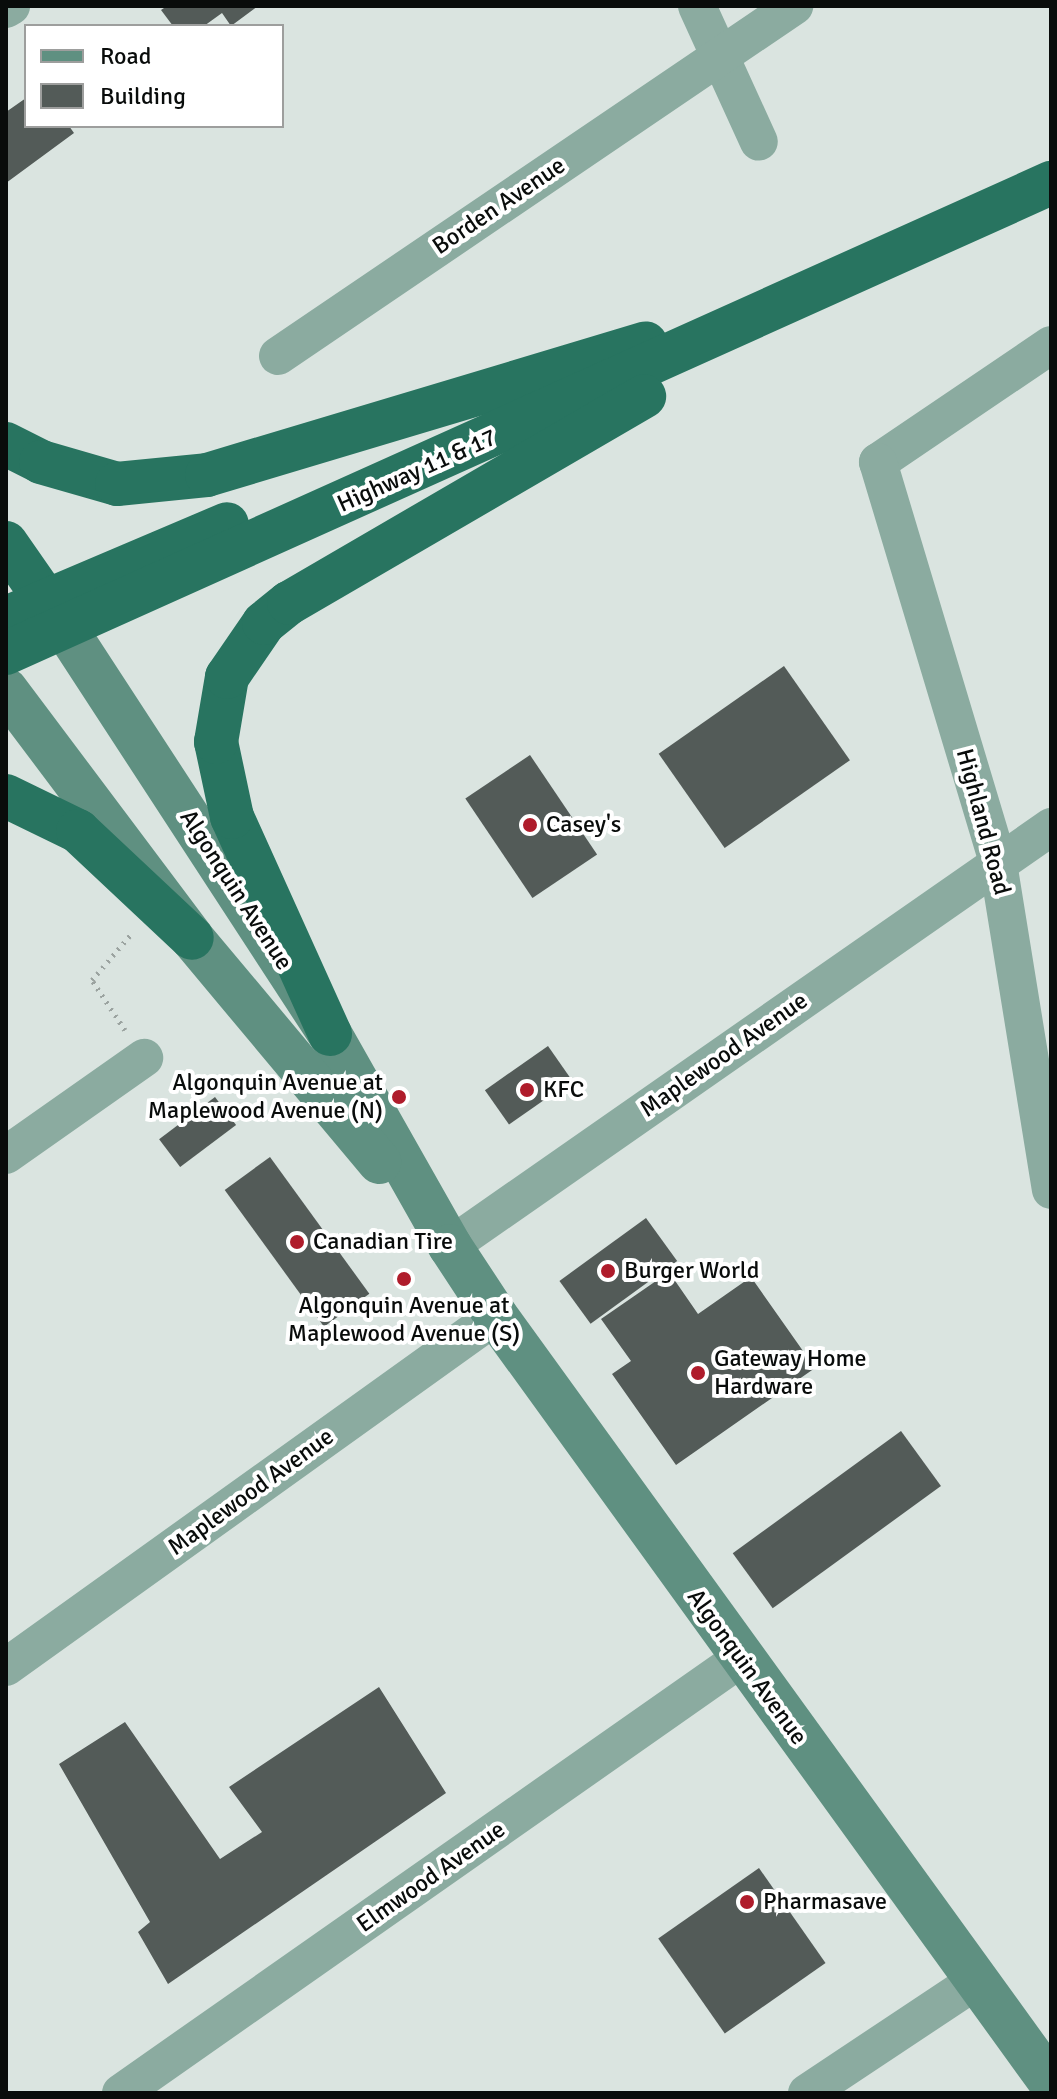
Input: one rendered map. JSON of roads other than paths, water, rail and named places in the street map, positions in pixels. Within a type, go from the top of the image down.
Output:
[{"type":"highway","name":"Highway 11 & 17","points":[[6,653],[55,614],[828,287],[1051,183]]},
{"type":"highway","points":[[6,444],[41,462],[117,484],[207,475],[828,287]]},
{"type":"highway","points":[[330,1034],[232,817],[219,772],[220,702],[241,652],[289,603],[828,287]]},
{"type":"highway","name":"Algonquin Avenue","points":[[6,543],[55,614]]},
{"type":"highway","points":[[6,618],[55,614]]},
{"type":"highway","points":[[6,796],[78,831],[155,907],[192,938]]},
{"type":"main road","name":"Algonquin Avenue","points":[[55,614],[330,1034],[450,1246],[496,1316],[740,1659],[1051,2083]]},
{"type":"main road","name":"Algonquin Avenue","points":[[6,690],[192,938],[450,1246]]},
{"type":"street","points":[[6,9],[11,6]]},
{"type":"street","points":[[697,6],[759,142]]},
{"type":"street","name":"Borden Avenue","points":[[278,356],[794,6]]},
{"type":"street","name":"Highland Road","points":[[1051,345],[878,462],[998,863],[1051,1190]]},
{"type":"street","name":"Maplewood Avenue","points":[[450,1246],[1051,827]]},
{"type":"street","points":[[6,1155],[144,1058]]},
{"type":"street","name":"Maplewood Avenue","points":[[6,1667],[496,1316]]},
{"type":"street","name":"Elmwood Avenue","points":[[121,2093],[740,1659]]},
{"type":"street","points":[[807,2093],[977,1980]]},
{"type":"place","name":"Casey's","points":[[530,825]]},
{"type":"place","name":"KFC","points":[[527,1090]]},
{"type":"place","name":"Algonquin Avenue at Maplewood Avenue (N)","points":[[399,1097]]},
{"type":"place","name":"Canadian Tire","points":[[297,1242]]},
{"type":"place","name":"Burger World","points":[[608,1271]]},
{"type":"place","name":"Algonquin Avenue at Maplewood Avenue (S)","points":[[404,1279]]},
{"type":"place","name":"Gateway Home Hardware","points":[[698,1373]]},
{"type":"place","name":"Pharmasave","points":[[747,1902]]}]
